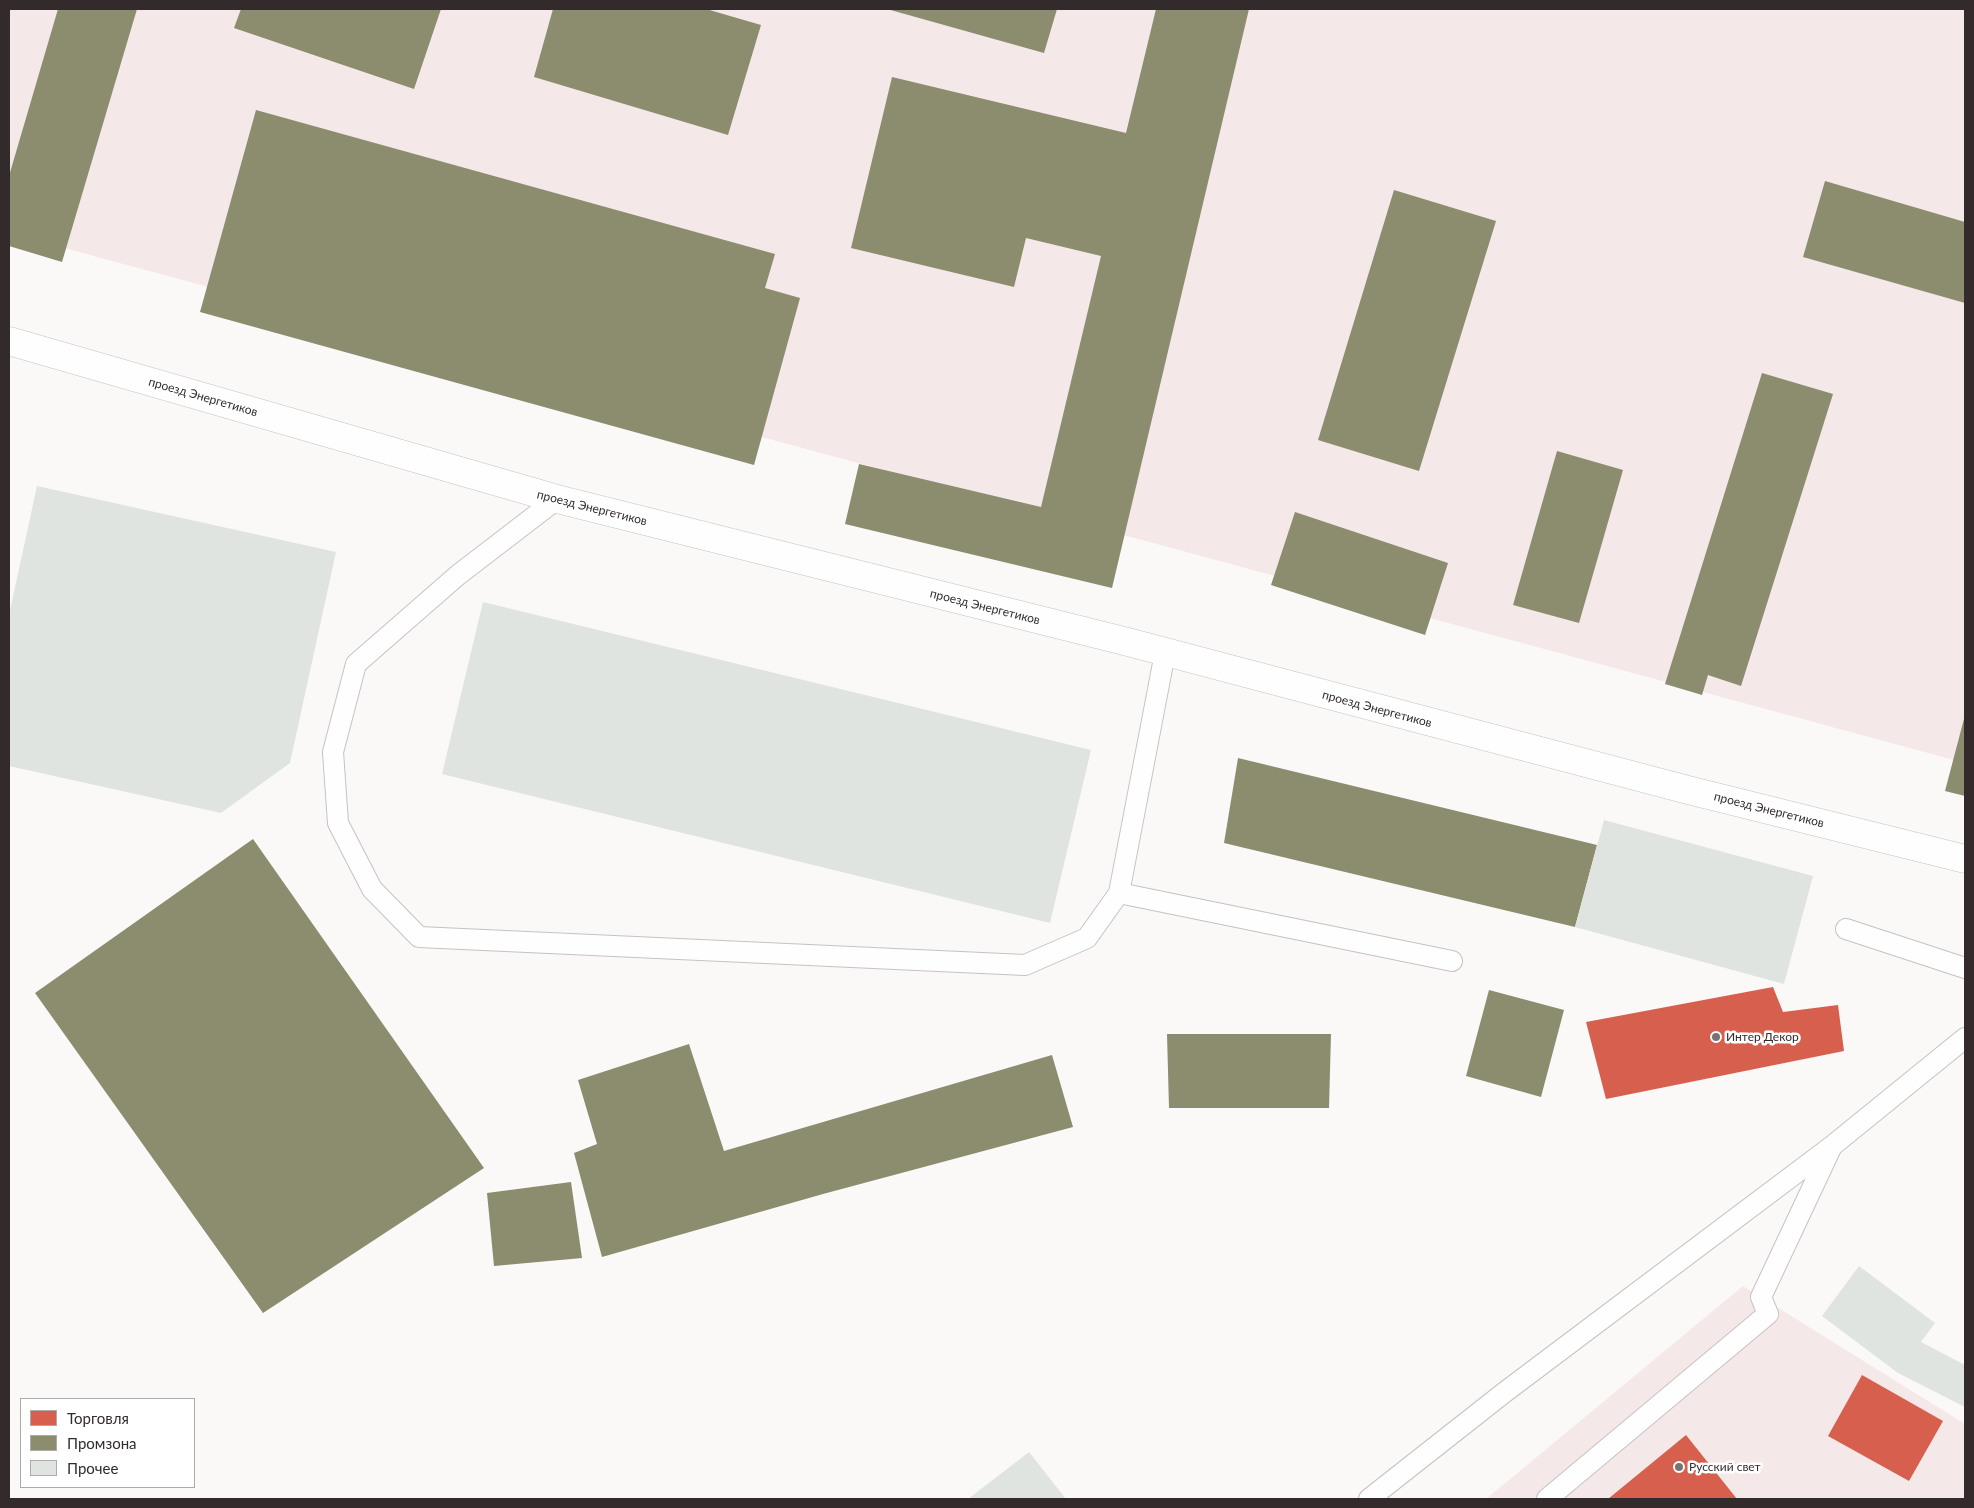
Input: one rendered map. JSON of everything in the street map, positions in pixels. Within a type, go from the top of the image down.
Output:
[{"type":"street","name":"проезд Энергетиков","points":[[9,341],[557,500],[1128,642],[1678,788],[1965,859]]},
{"type":"lane","points":[[557,500],[458,575],[356,664],[333,752],[338,823],[372,888],[419,937],[1025,965],[1087,938],[1119,893],[1166,653]]},
{"type":"lane","points":[[1119,893],[1452,961]]},
{"type":"lane","points":[[1846,929],[1965,968]]},
{"type":"lane","points":[[1369,1499],[1505,1392],[1832,1146],[1965,1038]]},
{"type":"lane","points":[[1547,1499],[1768,1314],[1761,1297],[1832,1146]]},
{"type":"shaded area","points":[[9,9],[1965,9],[1965,763],[9,233]]},
{"type":"shaded area","points":[[1743,1286],[1965,1424],[1965,1499],[1486,1499]]},
{"type":"building: Торговля","name":"Интер Декор","points":[[1773,987],[1783,1012],[1838,1005],[1844,1051],[1606,1099],[1586,1022]]},
{"type":"building: Торговля","points":[[1862,1375],[1943,1421],[1909,1481],[1828,1436]]},
{"type":"building: Торговля","name":"Русский свет","points":[[1686,1435],[1737,1499],[1608,1499]]},
{"type":"building: Промзона","points":[[58,9],[137,9],[62,262],[9,246],[9,176]]},
{"type":"building: Промзона","points":[[241,9],[441,9],[414,89],[234,28]]},
{"type":"building: Промзона","points":[[553,9],[706,9],[761,25],[728,135],[534,77]]},
{"type":"building: Промзона","points":[[887,9],[1057,9],[1044,53]]},
{"type":"building: Промзона","points":[[1156,9],[1249,9],[1112,588],[845,524],[859,464],[1041,507],[1101,256],[1026,238],[1014,287],[851,248],[892,77],[1126,133]]},
{"type":"building: Промзона","points":[[256,110],[775,254],[765,288],[800,298],[754,465],[200,312]]},
{"type":"building: Промзона","points":[[1825,181],[1965,222],[1965,303],[1803,257]]},
{"type":"building: Промзона","points":[[1394,190],[1496,221],[1419,471],[1318,440]]},
{"type":"building: Промзона","points":[[1762,373],[1833,394],[1741,686],[1708,675],[1702,695],[1665,684]]},
{"type":"building: Промзона","points":[[1557,451],[1623,470],[1579,623],[1513,605]]},
{"type":"building: Промзона","points":[[1295,512],[1448,563],[1425,635],[1271,585]]},
{"type":"building: Промзона","points":[[1965,715],[1965,796],[1945,791]]},
{"type":"building: Промзона","points":[[1238,758],[1597,845],[1575,927],[1224,843]]},
{"type":"building: Промзона","points":[[253,839],[484,1168],[263,1313],[35,993]]},
{"type":"building: Промзона","points":[[1489,990],[1564,1010],[1541,1097],[1466,1076]]},
{"type":"building: Промзона","points":[[1167,1034],[1331,1034],[1329,1108],[1169,1108]]},
{"type":"building: Промзона","points":[[689,1044],[724,1151],[1052,1055],[1073,1127],[823,1194],[602,1257],[574,1153],[597,1144],[578,1080]]},
{"type":"building: Промзона","points":[[571,1182],[582,1258],[494,1266],[487,1193]]},
{"type":"building: Прочее","points":[[37,486],[336,552],[290,763],[221,813],[9,766],[9,615]]},
{"type":"building: Прочее","points":[[483,602],[1091,750],[1050,923],[442,774]]},
{"type":"building: Прочее","points":[[1604,820],[1813,876],[1784,984],[1575,927]]},
{"type":"building: Прочее","points":[[1859,1266],[1935,1323],[1921,1342],[1965,1365],[1965,1407],[1898,1373],[1822,1316]]},
{"type":"building: Прочее","points":[[1029,1452],[1066,1499],[968,1499]]},
{"type":"place","name":"Интер Декор","points":[[1716,1037]]},
{"type":"place","name":"Русский свет","points":[[1679,1467]]}]
